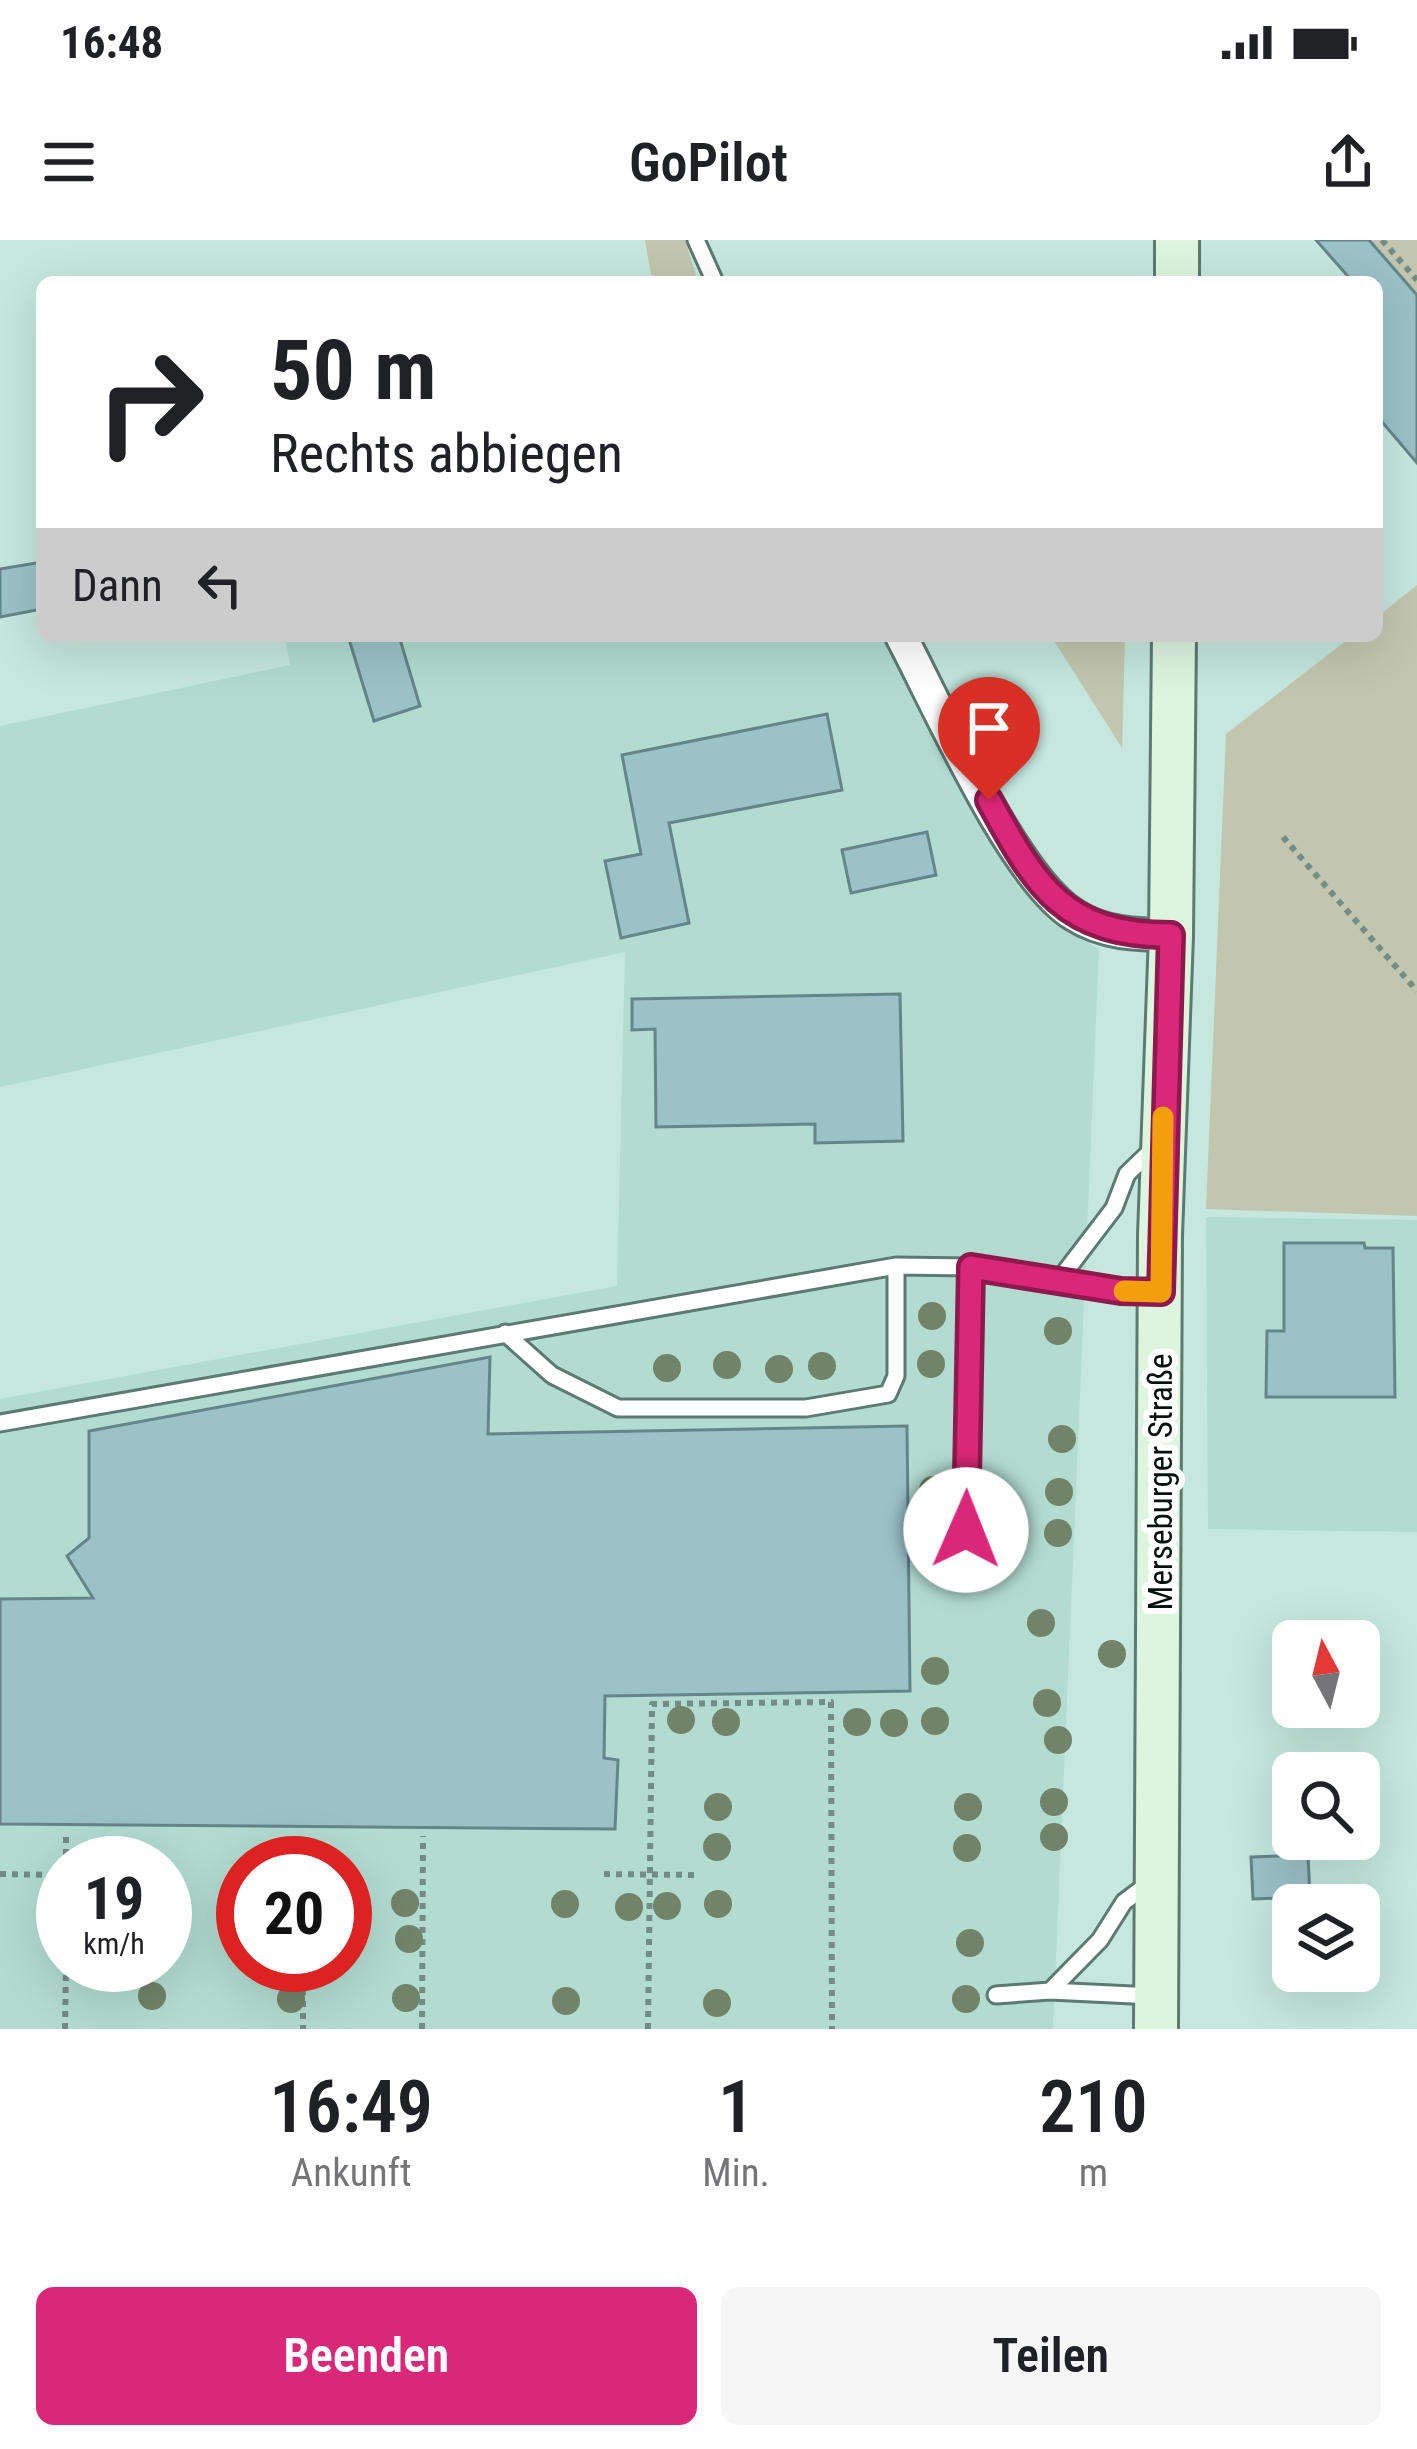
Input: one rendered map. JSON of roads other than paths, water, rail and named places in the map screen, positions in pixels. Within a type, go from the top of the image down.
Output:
[{"type":"main road","points":[[1177,240],[1177,276]]},
{"type":"main road","name":"Merseburger Straße","points":[[1156,2013],[1162,1140],[1171,935],[1174,642]]},
{"type":"street","points":[[904,642],[1028,872],[1074,916],[1104,929],[1171,935]]},
{"type":"lane","points":[[697,240],[712,276]]},
{"type":"lane","points":[[1059,1280],[1114,1208],[1127,1174],[1162,1140]]},
{"type":"lane","points":[[0,1423],[896,1266],[971,1267],[1121,1291],[1161,1292]]},
{"type":"lane","points":[[505,1333],[552,1375],[618,1408],[806,1408],[888,1394],[896,1376],[896,1266]]},
{"type":"lane","points":[[966,1530],[971,1267]]},
{"type":"lane","points":[[1050,1991],[1100,1940],[1124,1902],[1157,1877]]},
{"type":"lane","points":[[996,1996],[1050,1991],[1156,2013]]}]
